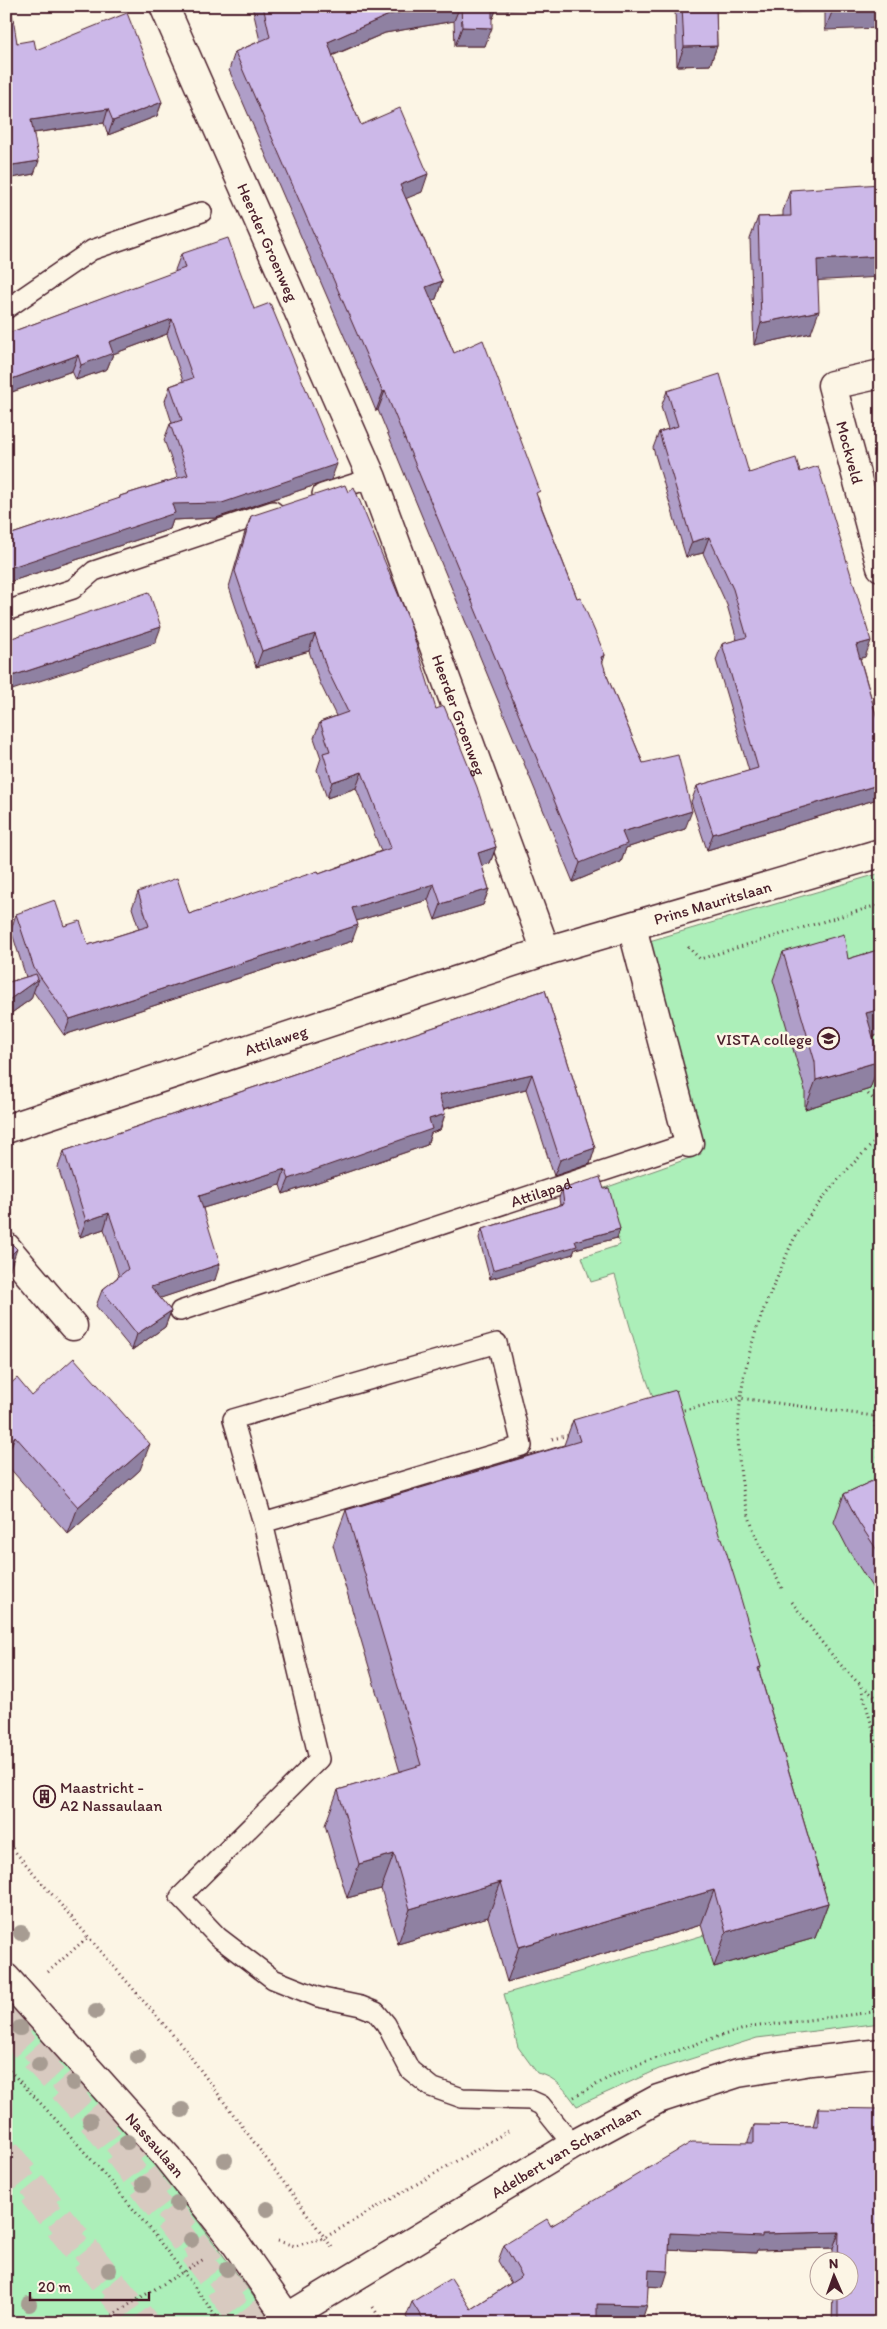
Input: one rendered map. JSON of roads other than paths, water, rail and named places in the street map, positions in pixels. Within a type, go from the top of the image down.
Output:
[{"type":"street","name":"Heerder Groenweg","points":[[164,6],[372,478],[546,951]]},
{"type":"street","name":"Mockveld","points":[[881,374],[832,386],[881,567]]},
{"type":"street","name":"Prins Mauritslaan","points":[[546,951],[881,853]]},
{"type":"street","name":"Attilapad","points":[[632,927],[689,1143]]},
{"type":"street","name":"Attilaweg","points":[[6,1129],[546,951]]},
{"type":"street","points":[[6,1248],[73,1326]]},
{"type":"street","name":"Nassaulaan","points":[[6,1978],[168,2157],[234,2241],[286,2321]]},
{"type":"street","name":"Adelbert van Scharnlaan","points":[[286,2321],[353,2276],[573,2145],[658,2099],[738,2074],[811,2061],[881,2054]]},
{"type":"lane","points":[[6,308],[92,250],[202,212]]},
{"type":"lane","points":[[307,499],[372,478]]},
{"type":"lane","points":[[6,611],[73,589],[94,571],[288,506]]},
{"type":"lane","name":"Attilapad","points":[[180,1310],[689,1143]]},
{"type":"lane","points":[[263,1523],[522,1446],[497,1343],[233,1419],[263,1523],[319,1759],[180,1897],[218,1937],[273,1979],[318,1997],[361,2006],[376,2012],[386,2024],[410,2070],[422,2082],[441,2092],[462,2098],[535,2102],[541,2105],[573,2145]]},
{"type":"tunnel","points":[[6,2016],[105,2125],[256,2323]]},
{"type":"tunnel","points":[[6,2027],[100,2129],[246,2323]]},
{"type":"tunnel","points":[[6,2152],[145,2323]]},
{"type":"tunnel","points":[[6,2161],[137,2323]]},
{"type":"place","name":"VISTA college","points":[[828,1039]]},
{"type":"place","name":"Maastricht - A2 Nassaulaan","points":[[44,1796]]}]
